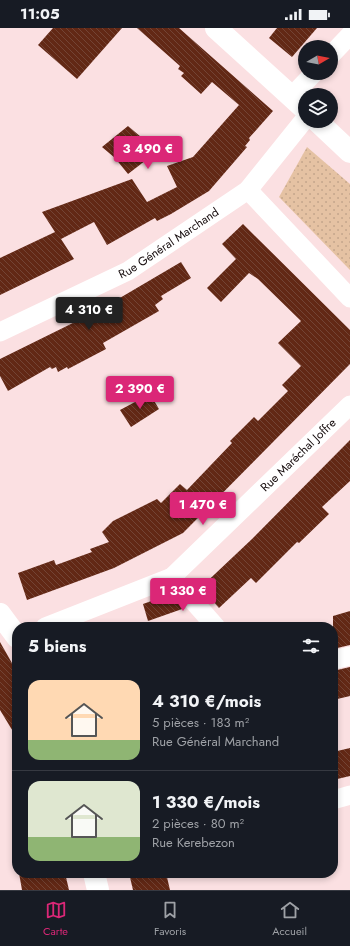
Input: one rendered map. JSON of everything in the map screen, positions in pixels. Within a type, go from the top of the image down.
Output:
[{"type":"main road","points":[[216,28],[298,102]]},
{"type":"main road","points":[[324,128],[350,152]]},
{"type":"main road","points":[[0,614],[12,630]]},
{"type":"main road","points":[[95,878],[98,890]]},
{"type":"street","points":[[338,48],[350,35]]},
{"type":"street","name":"Rue Général Marchand","points":[[0,332],[128,271],[248,190],[298,128]]},
{"type":"street","points":[[248,190],[350,298]]},
{"type":"street","name":"Rue Maréchal Joffre","points":[[58,622],[172,577],[350,405]]},
{"type":"street","points":[[172,577],[212,622]]},
{"type":"street","points":[[338,659],[350,656]]},
{"type":"street","points":[[338,799],[350,795]]},
{"type":"shaded area","points":[[307,147],[350,184],[350,270],[279,197]]},
{"type":"building","points":[[53,28],[122,28],[77,79],[38,45]]},
{"type":"building","points":[[137,28],[179,28],[273,111],[249,138],[250,140],[245,146],[247,147],[209,191],[171,214],[157,221],[155,218],[107,245],[94,222],[61,239],[74,259],[0,295],[0,258],[55,232],[42,212],[132,179],[147,202],[177,187],[167,166],[193,157],[239,105],[212,82],[201,94],[181,76],[184,73],[178,69],[180,66]]},
{"type":"building","points":[[277,28],[317,28],[307,40],[298,40],[298,50],[292,57],[269,38]]},
{"type":"building","points":[[128,126],[141,137],[137,140],[150,157],[128,174],[115,158],[102,147]]},
{"type":"building","points":[[243,224],[350,330],[350,364],[183,533],[114,568],[27,600],[18,573],[54,560],[56,565],[92,552],[90,549],[109,542],[102,532],[113,521],[157,499],[161,503],[180,484],[187,490],[232,443],[230,441],[254,417],[258,421],[288,391],[282,385],[301,366],[278,343],[301,321],[258,279],[249,273],[221,302],[207,288],[236,259],[222,244]]},
{"type":"building","points":[[181,262],[191,278],[161,296],[163,299],[155,305],[159,311],[103,343],[106,349],[68,369],[67,367],[58,372],[56,367],[52,369],[50,367],[8,391],[0,376],[0,359],[79,320],[79,322]]},
{"type":"building","points":[[150,394],[159,409],[131,427],[120,410]]},
{"type":"building","points":[[350,440],[350,481],[322,507],[329,514],[299,543],[297,542],[256,583],[251,578],[219,608],[211,599],[207,601],[198,590],[252,539]]},
{"type":"building","points":[[171,594],[185,608],[148,621],[143,604]]},
{"type":"building","points":[[350,611],[350,645],[338,648],[338,622],[333,622],[333,616]]},
{"type":"building","points":[[0,642],[12,663],[12,730],[0,710]]},
{"type":"building","points":[[350,667],[350,696],[338,699],[338,670]]},
{"type":"building","points":[[350,748],[350,776],[338,779],[338,751]]},
{"type":"building","points":[[20,878],[66,878],[69,890],[22,890]]},
{"type":"building","points":[[130,878],[167,878],[170,890],[133,890]]}]
